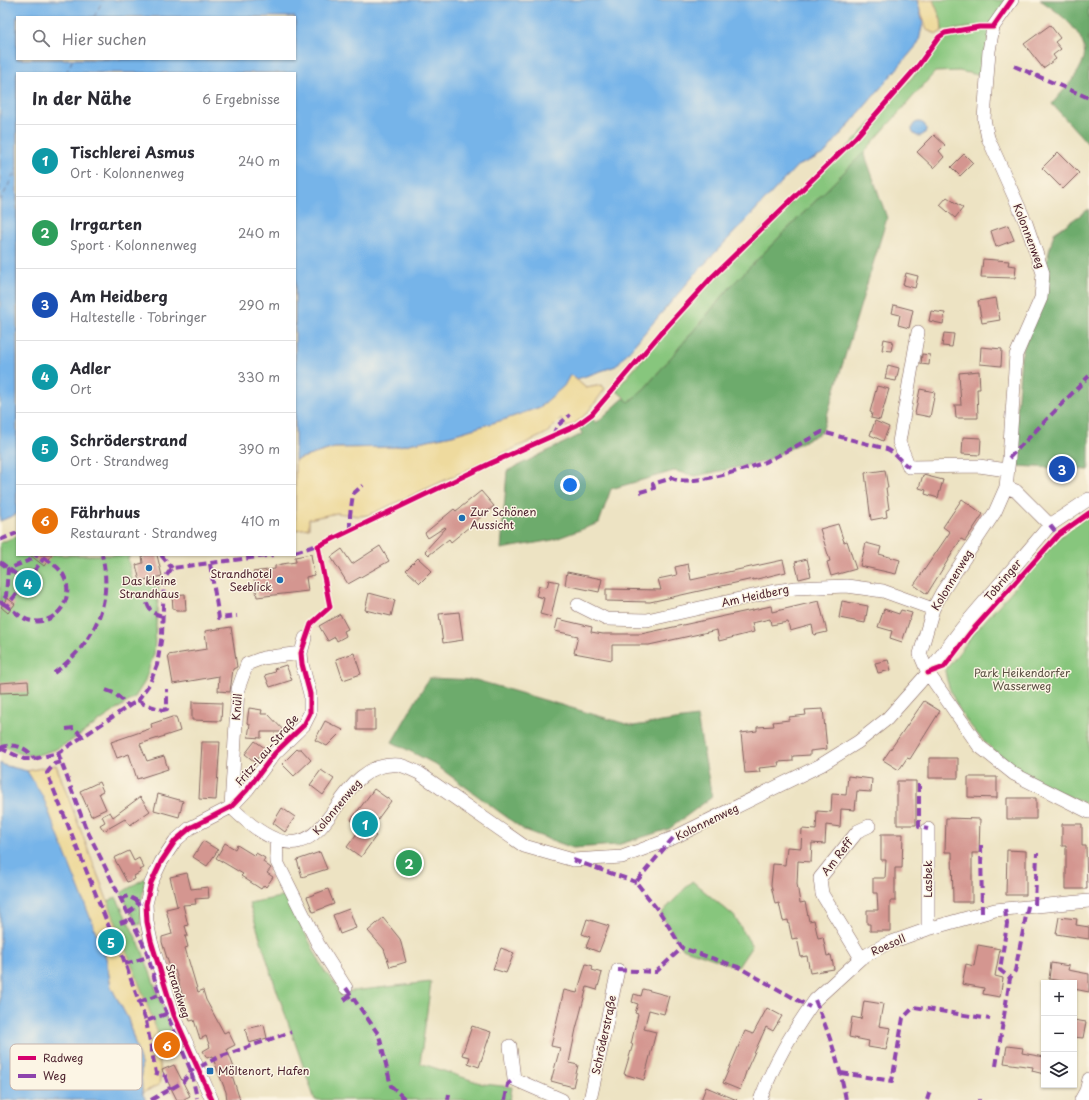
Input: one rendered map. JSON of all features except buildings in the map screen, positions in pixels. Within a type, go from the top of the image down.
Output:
[{"type":"street","name":"Kolonnenweg","points":[[231,807],[241,816],[276,840],[295,843],[311,837],[319,830],[351,788],[366,774],[382,766],[400,765],[419,773],[524,846],[573,860],[622,857],[673,838],[821,765],[858,742],[887,719],[928,673],[920,654],[933,610],[942,592],[995,512],[1006,487],[1016,355],[1041,298],[1043,273],[1026,223],[988,138],[984,119],[989,51],[993,27],[1012,0]]},
{"type":"street","points":[[918,332],[899,442],[909,467],[979,466],[1007,470]]},
{"type":"street","points":[[1006,487],[1016,491],[1050,525]]},
{"type":"street","name":"Tobringer","points":[[928,673],[962,628],[1050,525],[1089,499]]},
{"type":"street","name":"Am Heidberg","points":[[578,605],[606,619],[647,620],[770,592],[795,588],[847,586],[883,591],[933,610]]},
{"type":"street","name":"Fritz-Lau-Straße","points":[[151,883],[161,862],[175,841],[190,828],[231,807],[247,790],[275,753],[304,725],[310,713],[310,694],[302,664],[301,653],[306,638]]},
{"type":"street","name":"Knüll","points":[[231,807],[237,694],[247,664],[263,658],[301,653]]},
{"type":"street","points":[[928,673],[979,746],[1014,774],[1089,812]]},
{"type":"street","name":"Am Reff","points":[[861,958],[822,894],[820,878],[858,830],[869,826]]},
{"type":"street","name":"Lasbek","points":[[928,829],[928,929]]},
{"type":"street","points":[[276,840],[277,862],[318,944],[346,988]]},
{"type":"street","name":"Strandweg","points":[[151,883],[146,904],[147,922],[152,941],[174,1015],[212,1100]]},
{"type":"street","name":"Roesoll","points":[[760,1100],[786,1042],[813,1003],[861,958],[886,944],[928,929],[994,910],[1089,902]]},
{"type":"street","name":"Schröderstraße","points":[[590,1100],[618,970]]},
{"type":"street","points":[[510,1046],[514,1079],[562,1100]]},
{"type":"street","points":[[1081,1100],[1086,1091],[1089,1079]]},
{"type":"green space","points":[[933,0],[1008,0],[991,25],[942,31],[941,20]]},
{"type":"green space","points":[[1040,0],[1089,0],[1089,145],[1052,104],[1075,77],[1082,65],[1084,49],[1082,40],[1077,32],[1063,17]]},
{"type":"green space","points":[[982,28],[990,29],[983,76],[959,71],[935,72],[864,152],[733,284],[645,388],[629,402],[616,390],[695,298],[752,239],[858,137],[916,73],[940,38],[944,35]]},
{"type":"green space","points":[[864,152],[887,218],[822,432],[764,462],[696,476],[674,471],[611,489],[599,523],[553,540],[501,549],[507,471],[582,434],[579,426],[591,417],[596,423],[624,398],[629,402],[645,388],[733,284]]},
{"type":"green space","points":[[1089,209],[1089,470],[1017,466],[1014,450],[1021,357],[1054,233]]},
{"type":"green space","name":"Park Heikendorfer Wasserweg","points":[[1089,515],[1089,805],[1028,777],[1014,768],[988,745],[965,718],[956,703],[949,687],[945,671],[974,633],[1060,537]]},
{"type":"green space","points":[[16,536],[16,556],[129,556],[128,558],[133,584],[159,585],[154,654],[144,683],[135,697],[68,743],[54,750],[34,756],[18,753],[0,744],[0,543]]},
{"type":"green space","points":[[429,678],[476,680],[633,726],[697,717],[712,797],[669,829],[617,845],[573,848],[524,830],[433,763],[392,742]]},
{"type":"green space","points":[[409,853],[416,856],[419,863],[416,870],[409,873],[402,870],[399,863],[402,856]]},
{"type":"green space","points":[[145,878],[141,905],[141,924],[137,925],[121,893]]},
{"type":"green space","points":[[692,881],[734,916],[752,946],[738,967],[682,948],[661,914]]},
{"type":"green space","points":[[286,896],[325,972],[343,992],[431,982],[420,1063],[483,1084],[512,1087],[510,1100],[315,1100],[276,988],[249,903]]},
{"type":"green space","points":[[116,897],[142,950],[173,1036],[160,1041],[107,902]]},
{"type":"sand","points":[[917,0],[933,0],[941,20],[942,31],[937,34],[927,30]]},
{"type":"sand","points":[[570,374],[586,388],[602,385],[605,389],[588,412],[572,425],[566,427],[561,419],[548,432],[541,436],[369,515],[359,516],[337,513],[309,519],[309,528],[296,530],[296,460],[334,448],[394,447],[452,435],[540,407]]},
{"type":"sand","points":[[56,765],[158,1034],[160,1041],[154,1044],[160,1064],[159,1085],[142,1093],[142,1044],[135,1044],[128,1019],[111,987],[106,958],[27,771]]},
{"type":"water","points":[[0,0],[917,0],[923,23],[918,44],[824,154],[797,166],[695,274],[616,366],[577,379],[570,375],[564,386],[540,407],[452,435],[394,447],[334,448],[296,460],[296,72],[16,72],[16,514],[0,521]]},
{"type":"water","points":[[919,122],[924,124],[926,129],[924,134],[919,136],[914,134],[912,129],[914,124]]},
{"type":"water","points":[[0,763],[27,771],[43,797],[106,958],[111,987],[128,1019],[135,1044],[10,1044],[10,1090],[142,1090],[146,1100],[0,1100]]},
{"type":"ferry route","points":[[95,16],[103,0]]},
{"type":"ferry route","points":[[66,72],[72,60]]},
{"type":"ferry route","points":[[0,202],[16,170]]},
{"type":"marked path","points":[[1014,66],[1089,98]]},
{"type":"marked path","points":[[1009,458],[1089,376]]},
{"type":"marked path","points":[[553,435],[557,426],[570,415]]},
{"type":"marked path","points":[[670,476],[677,480],[687,481],[745,469],[765,462],[822,432],[887,449],[909,467]]},
{"type":"marked path","points":[[640,492],[654,488],[653,484],[672,478]]},
{"type":"marked path","points":[[350,530],[350,515],[353,494],[363,485]]},
{"type":"marked path","points":[[1050,525],[1058,535]]},
{"type":"marked path","points":[[0,540],[16,533]]},
{"type":"marked path","points":[[296,552],[321,544]]},
{"type":"marked path","points":[[7,606],[1,602],[6,596],[8,569],[35,558],[36,556]]},
{"type":"marked path","points":[[54,673],[68,662],[80,649],[97,622],[105,590],[105,573],[102,556]]},
{"type":"marked path","points":[[162,556],[172,568]]},
{"type":"marked path","points":[[0,748],[24,759],[34,759],[58,753],[138,700],[150,683],[157,665],[162,635],[164,579],[172,568],[265,556]]},
{"type":"marked path","points":[[44,558],[56,566],[64,576],[67,585],[65,603],[54,616],[46,620],[28,620],[7,606],[44,558]]},
{"type":"marked path","points":[[0,562],[26,582]]},
{"type":"marked path","points":[[210,564],[219,618],[237,616]]},
{"type":"marked path","points":[[147,603],[153,612],[163,616]]},
{"type":"marked path","points":[[138,700],[144,704],[163,710],[167,709],[167,689]]},
{"type":"marked path","points":[[106,690],[114,693],[130,707]]},
{"type":"marked path","points":[[66,729],[74,728],[83,737]]},
{"type":"marked path","points":[[0,748],[5,746],[19,747],[28,751],[34,759]]},
{"type":"marked path","points":[[58,753],[85,826],[146,950],[160,997],[191,1071],[197,1098]]},
{"type":"marked path","points":[[61,762],[54,764],[47,773],[109,927],[117,941],[146,1021],[166,1014]]},
{"type":"marked path","points":[[919,784],[919,827],[928,829]]},
{"type":"marked path","points":[[673,838],[636,882],[661,914],[682,948],[738,967],[810,1007]]},
{"type":"marked path","points":[[981,845],[982,913]]},
{"type":"marked path","points":[[1035,905],[1037,853]]},
{"type":"marked path","points":[[573,860],[636,882]]},
{"type":"marked path","points":[[120,899],[128,896],[146,904]]},
{"type":"marked path","points":[[128,913],[135,908],[139,902]]},
{"type":"marked path","points":[[996,1066],[1010,978],[1015,971],[1028,906]]},
{"type":"marked path","points":[[1005,909],[1007,924],[1000,970],[1010,978]]},
{"type":"marked path","points":[[120,923],[131,919]]},
{"type":"marked path","points":[[618,970],[656,972],[682,948]]},
{"type":"marked path","points":[[125,964],[148,957]]},
{"type":"marked path","points":[[346,988],[379,1035],[391,1086],[406,1100]]},
{"type":"marked path","points":[[139,1002],[159,995]]},
{"type":"marked path","points":[[344,1000],[351,995]]},
{"type":"marked path","points":[[815,1000],[834,1049],[846,1100]]},
{"type":"marked path","points":[[841,1073],[892,1081],[903,1018],[914,1007],[990,1019]]},
{"type":"marked path","points":[[146,1021],[156,1073],[164,1075]]},
{"type":"marked path","points":[[151,1100],[183,1082],[191,1071],[219,1057],[291,1032]]},
{"type":"marked path","points":[[165,1075],[170,1089]]},
{"type":"marked path","points":[[505,1100],[508,1084],[514,1079]]},
{"type":"marked path","points":[[927,1100],[930,1091]]},
{"type":"marked path","points":[[448,1100],[449,1094]]},
{"type":"cycle path","points":[[212,1100],[174,1015],[151,941],[147,922],[146,904],[151,883],[161,862],[175,841],[190,828],[231,807],[247,790],[275,753],[304,725],[310,713],[310,694],[302,664],[301,653],[311,624],[330,607],[318,546],[491,463],[577,425],[592,414],[661,333],[713,276],[856,137],[918,66],[939,37],[945,33],[979,27],[993,27],[1012,0]]},
{"type":"cycle path","points":[[928,673],[944,667],[970,633],[1058,535],[1089,513]]},
{"type":"place","name":"Am Heidberg","points":[[1062,469]]},
{"type":"place","name":"Zur Schönen Aussicht","points":[[462,518]]},
{"type":"place","name":"Das kleine Strandhaus","points":[[149,568]]},
{"type":"place","name":"Strandhotel Seeblick","points":[[280,580]]},
{"type":"place","name":"Adler","points":[[28,583]]},
{"type":"place","name":"Tischlerei Asmus","points":[[365,824]]},
{"type":"place","name":"Irrgarten","points":[[409,863]]},
{"type":"place","name":"Schröderstrand","points":[[111,942]]},
{"type":"place","name":"Fährhuus","points":[[167,1045]]},
{"type":"place","name":"Möltenort, Hafen","points":[[210,1071]]}]
